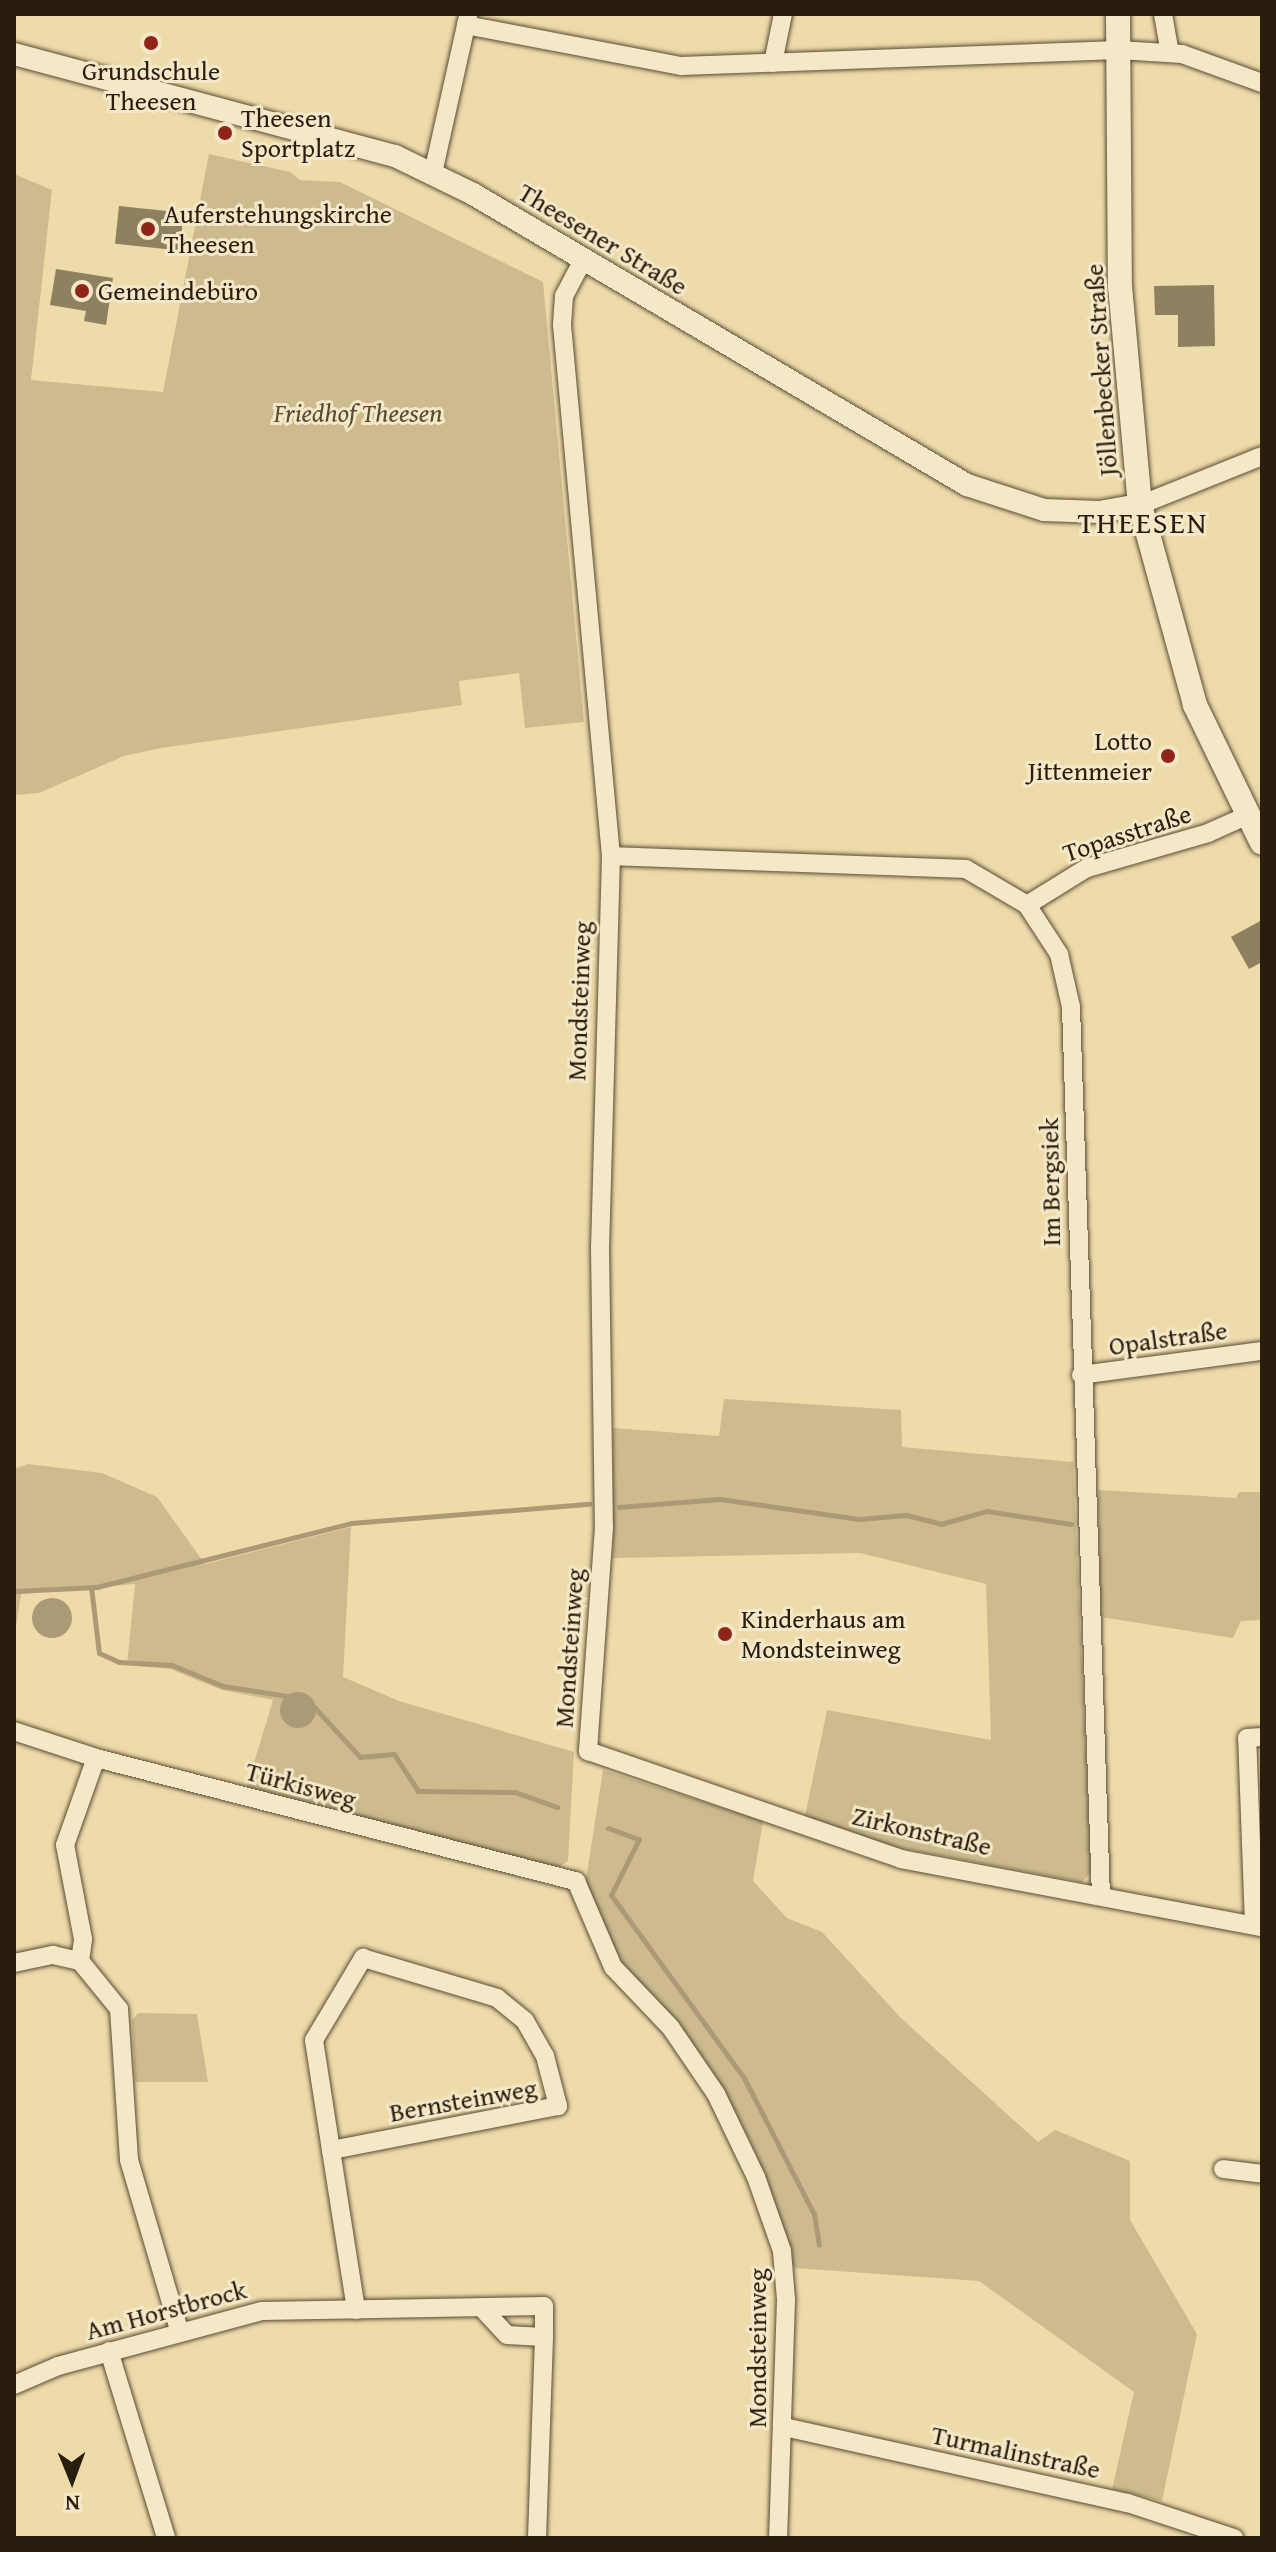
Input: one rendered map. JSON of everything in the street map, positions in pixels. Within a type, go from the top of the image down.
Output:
[{"type":"main road","name":"Jöllenbecker Straße","points":[[1118,14],[1120,286],[1140,505],[1187,680],[1246,816],[1262,843]]},
{"type":"street","points":[[773,63],[783,14]]},
{"type":"street","points":[[1163,14],[1170,52]]},
{"type":"street","points":[[433,173],[467,19],[681,66],[1119,50],[1170,52],[1262,83]]},
{"type":"street","name":"Theesener Straße","points":[[14,54],[117,86],[325,133],[433,173],[990,495],[1061,512],[1140,505]]},
{"type":"street","name":"Mondsteinweg","points":[[583,260],[564,296],[562,325],[611,856],[600,1247],[604,1527],[588,1751]]},
{"type":"street","points":[[1140,505],[1262,456]]},
{"type":"street","name":"Topasstraße","points":[[1027,905],[1087,868],[1208,833],[1246,816]]},
{"type":"street","name":"Im Bergsiek","points":[[611,856],[945,866],[991,879],[1027,905],[1059,954],[1071,1007],[1081,1375],[1101,1895]]},
{"type":"street","name":"Opalstraße","points":[[1081,1375],[1262,1351]]},
{"type":"street","name":"Türkisweg","points":[[14,1731],[96,1758],[576,1881]]},
{"type":"street","name":"Zirkonstraße","points":[[588,1751],[901,1859],[1258,1926],[1247,1738],[1262,1737]]},
{"type":"street","points":[[80,1961],[83,1939],[65,1845],[96,1758]]},
{"type":"street","name":"Mondsteinweg","points":[[576,1881],[613,1967],[671,2028],[708,2082],[756,2177],[784,2264],[784,2427],[778,2538]]},
{"type":"street","points":[[14,1963],[53,1955],[80,1961],[103,1985],[124,2026],[129,2160],[179,2330]]},
{"type":"street","name":"Bernsteinweg","points":[[331,2150],[552,2110],[560,2097],[525,2021],[497,1998],[363,1958],[314,2040],[331,2150],[356,2310]]},
{"type":"street","points":[[1223,2169],[1262,2174]]},
{"type":"street","name":"Am Horstbrock","points":[[14,2385],[179,2330],[262,2311],[544,2306],[544,2337]]},
{"type":"street","points":[[481,2307],[507,2335],[544,2337],[537,2538]]},
{"type":"street","points":[[109,2351],[166,2538]]},
{"type":"street","name":"Turmalinstraße","points":[[784,2427],[1128,2503],[1234,2538]]},
{"type":"green space","name":"Friedhof Theesen","points":[[209,154],[290,172],[300,180],[340,182],[543,282],[584,722],[525,728],[519,673],[459,681],[462,705],[161,748],[124,756],[39,793],[14,795],[14,174],[52,190],[31,380],[163,392]]},
{"type":"green space","points":[[724,1399],[901,1410],[902,1447],[1073,1462],[1091,1872],[1082,1882],[889,1846],[805,1816],[827,1710],[991,1740],[986,1584],[860,1553],[613,1558],[613,1428],[719,1436]]},
{"type":"green space","points":[[28,1464],[102,1473],[157,1497],[205,1564],[351,1527],[343,1677],[399,1701],[574,1752],[568,1861],[557,1868],[246,1789],[273,1700],[222,1690],[170,1669],[127,1665],[135,1584],[21,1594],[14,1641],[14,1469]]},
{"type":"green space","points":[[1098,1490],[1236,1498],[1239,1492],[1262,1492],[1262,1620],[1241,1621],[1233,1638],[1101,1617]]},
{"type":"green space","points":[[603,1770],[763,1821],[753,1881],[787,1918],[822,1932],[901,2018],[1038,2142],[1055,2130],[1130,2161],[1130,2220],[1197,2334],[1162,2501],[1112,2489],[1134,2392],[979,2281],[794,2268],[756,2154],[722,2086],[676,2021],[634,1987],[590,1907],[586,1880]]},
{"type":"green space","points":[[138,2013],[197,2014],[208,2082],[135,2082],[132,2020]]},
{"type":"shaded area","points":[[52,1598],[66,1604],[72,1618],[66,1632],[52,1638],[38,1632],[32,1618],[38,1604]]},
{"type":"shaded area","points":[[298,1692],[311,1697],[316,1710],[311,1723],[298,1728],[285,1723],[280,1710],[285,1697]]},
{"type":"building","name":"Auferstehungskirche Theesen","points":[[119,206],[184,213],[180,251],[115,244]]},
{"type":"building","name":"Gemeindebüro","points":[[56,269],[113,278],[106,325],[84,321],[86,311],[50,305]]},
{"type":"building","points":[[1214,285],[1215,346],[1178,347],[1178,315],[1155,315],[1154,286]]},
{"type":"building","points":[[1262,920],[1262,962],[1249,969],[1231,937]]},
{"type":"waterway","points":[[619,1507],[720,1499],[859,1519],[906,1515],[941,1524],[987,1511],[1071,1524]]},
{"type":"waterway","points":[[14,1591],[97,1587],[351,1523],[589,1504]]},
{"type":"waterway","points":[[91,1587],[99,1653],[119,1662],[172,1665],[223,1686],[293,1697]]},
{"type":"waterway","points":[[315,1708],[360,1757],[394,1754],[418,1791],[515,1792],[557,1807]]},
{"type":"waterway","points":[[608,1828],[639,1839],[611,1895],[744,2078],[814,2214],[819,2245]]},
{"type":"place","name":"Grundschule Theesen","points":[[151,43]]},
{"type":"place","name":"Theesen Sportplatz","points":[[225,133]]},
{"type":"place","name":"Auferstehungskirche Theesen","points":[[148,229]]},
{"type":"place","name":"Gemeindebüro","points":[[82,291]]},
{"type":"place","name":"Lotto Jittenmeier","points":[[1168,756]]},
{"type":"place","name":"Kinderhaus am Mondsteinweg","points":[[725,1634]]},
{"type":"district","name":"THEESEN","points":[[1143,522]]}]
